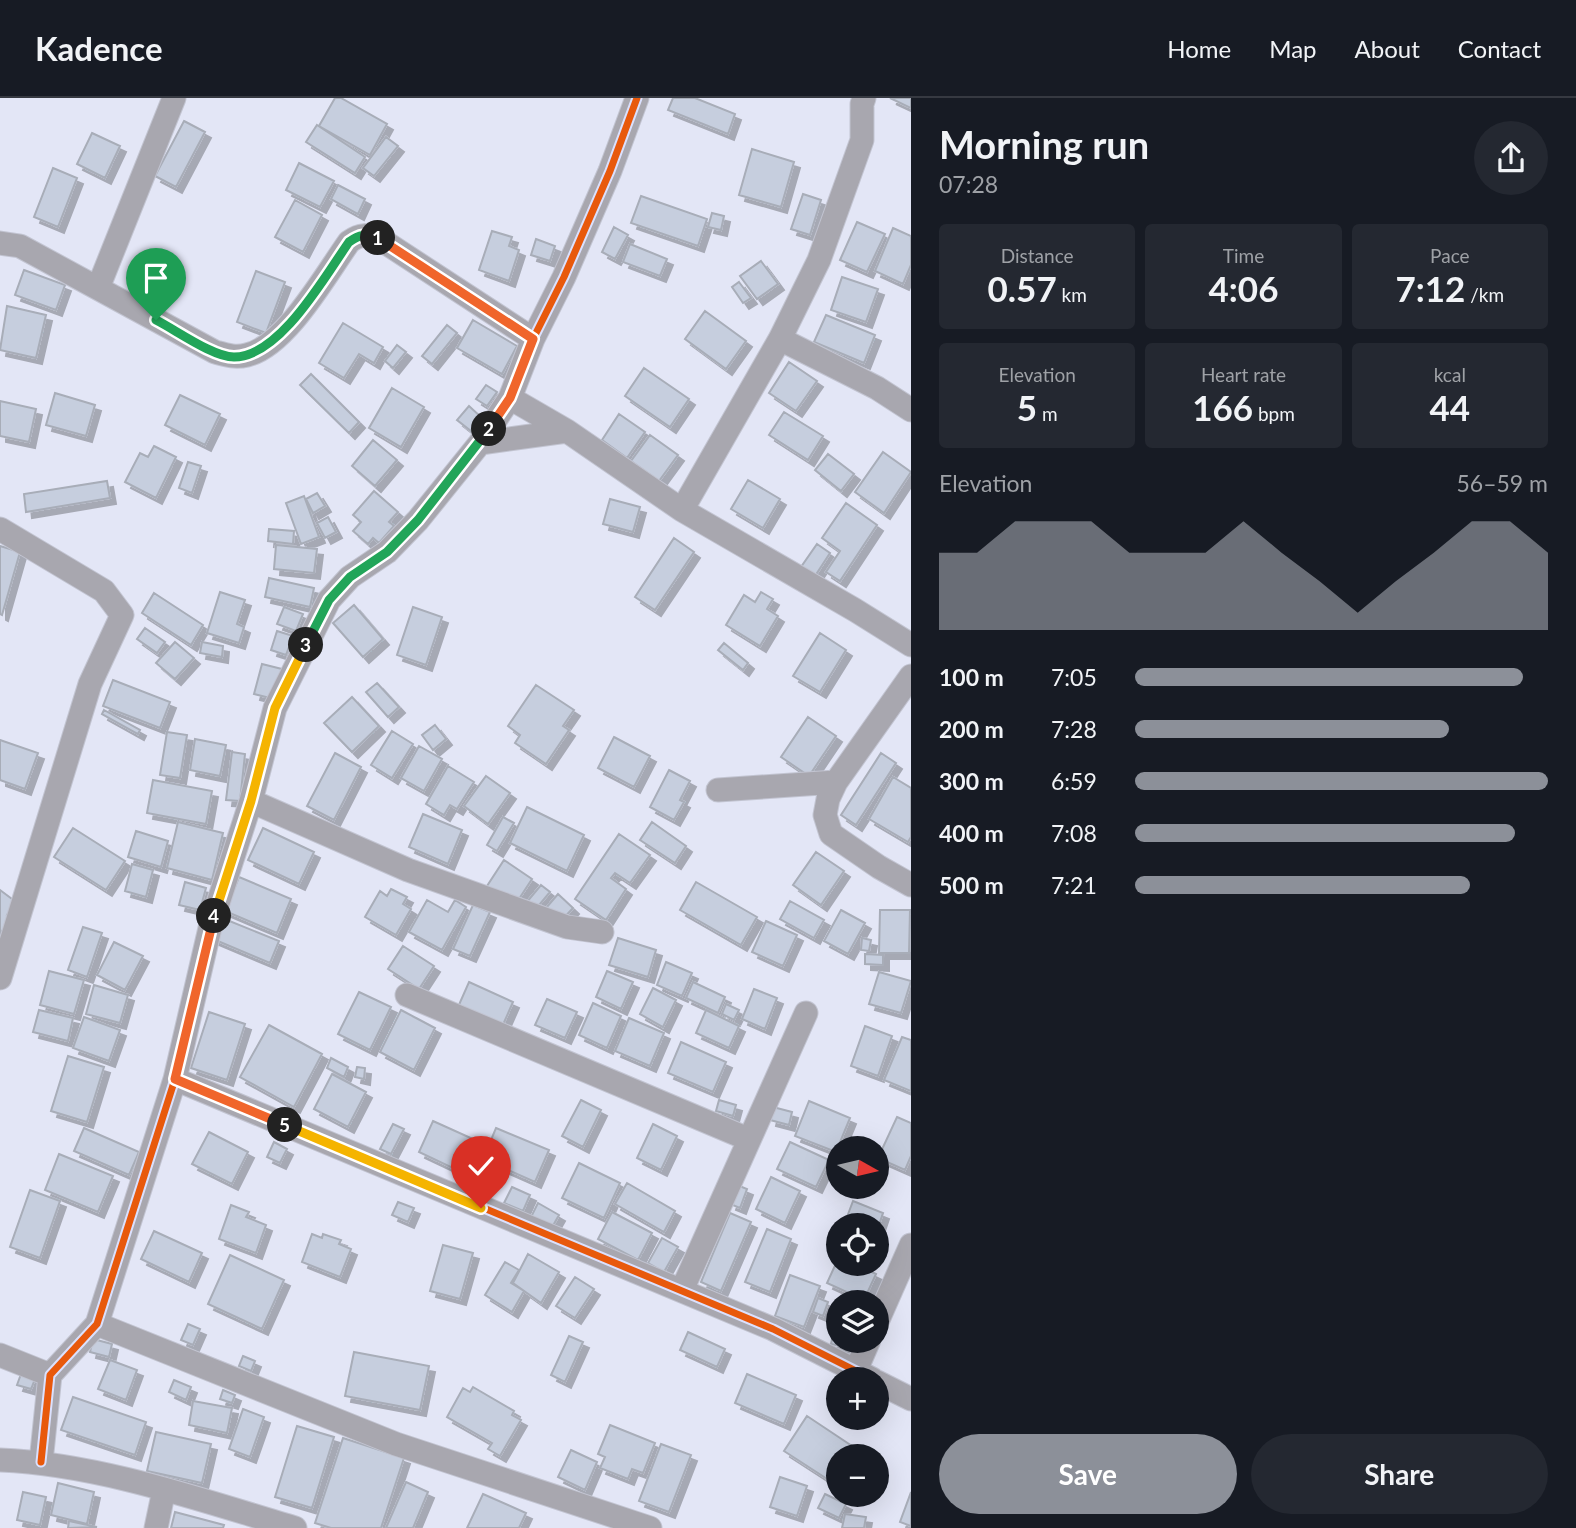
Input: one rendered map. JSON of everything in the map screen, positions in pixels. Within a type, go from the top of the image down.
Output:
[{"type":"street","points":[[98,288],[174,98]]},
{"type":"street","points":[[41,1462],[50,1375],[97,1324],[175,1079],[210,928],[251,801],[275,708],[329,600],[350,577],[387,552],[418,520],[480,443],[510,398],[533,339],[564,277],[610,171],[637,98]]},
{"type":"street","points":[[682,510],[780,340],[819,260],[862,140],[864,98]]},
{"type":"street","points":[[0,243],[20,246],[215,352],[232,357],[249,355],[268,345],[288,328],[349,242],[358,235],[366,234],[380,239],[533,339]]},
{"type":"street","points":[[780,340],[877,388],[911,410]]},
{"type":"street","points":[[510,398],[567,431],[682,510],[911,645]]},
{"type":"street","points":[[480,443],[567,431]]},
{"type":"street","points":[[0,529],[104,591],[122,615],[90,684],[0,978]]},
{"type":"street","points":[[911,676],[836,782],[828,799],[825,815],[831,834],[911,885]]},
{"type":"street","points":[[718,790],[836,782]]},
{"type":"street","points":[[251,801],[408,870],[567,927],[602,932]]},
{"type":"street","points":[[407,995],[748,1139]]},
{"type":"street","points":[[682,1290],[806,1013]]},
{"type":"street","points":[[175,1079],[682,1290],[782,1333],[848,1367]]},
{"type":"street","points":[[889,1295],[911,1245]]},
{"type":"street","points":[[97,1324],[396,1444],[650,1528]]},
{"type":"street","points":[[0,1355],[50,1375]]},
{"type":"street","points":[[889,1387],[911,1399]]},
{"type":"street","points":[[0,1460],[41,1462],[164,1490],[295,1528]]},
{"type":"street","points":[[156,1528],[164,1490]]},
{"type":"building","points":[[335,98],[341,98],[387,124],[370,155],[319,126]]},
{"type":"building","points":[[673,98],[695,98],[735,114],[728,134],[668,110]]},
{"type":"building","points":[[890,98],[911,98],[911,108]]},
{"type":"building","points":[[184,121],[205,132],[176,187],[155,176]]},
{"type":"building","points":[[317,125],[365,157],[355,173],[306,142]]},
{"type":"building","points":[[92,133],[120,146],[105,178],[77,164]]},
{"type":"building","points":[[386,137],[398,146],[374,176],[363,168]]},
{"type":"building","points":[[752,149],[794,162],[781,207],[739,195]]},
{"type":"building","points":[[299,163],[334,181],[320,207],[286,190]]},
{"type":"building","points":[[53,168],[77,178],[58,227],[34,217]]},
{"type":"building","points":[[338,185],[365,199],[358,214],[331,199]]},
{"type":"building","points":[[803,194],[821,200],[810,235],[791,229]]},
{"type":"building","points":[[641,196],[707,219],[698,246],[631,223]]},
{"type":"building","points":[[295,200],[322,215],[303,252],[275,237]]},
{"type":"building","points":[[712,213],[724,216],[721,230],[708,227]]},
{"type":"building","points":[[857,222],[885,234],[867,272],[840,260]]},
{"type":"building","points":[[614,227],[628,235],[615,259],[602,252]]},
{"type":"building","points":[[893,228],[911,236],[911,265],[903,284],[875,271]]},
{"type":"building","points":[[492,231],[512,237],[509,246],[519,250],[509,281],[479,270]]},
{"type":"building","points":[[536,239],[555,246],[550,261],[531,255]]},
{"type":"building","points":[[630,244],[667,259],[660,276],[623,262]]},
{"type":"building","points":[[761,261],[778,284],[757,299],[740,276]]},
{"type":"building","points":[[24,270],[65,285],[56,310],[15,295]]},
{"type":"building","points":[[256,271],[285,282],[266,333],[237,322]]},
{"type":"building","points":[[842,277],[878,289],[866,322],[831,310]]},
{"type":"building","points":[[739,282],[751,298],[743,303],[732,287]]},
{"type":"building","points":[[7,306],[46,315],[36,358],[0,350]]},
{"type":"building","points":[[705,311],[746,341],[726,369],[685,339]]},
{"type":"building","points":[[826,315],[875,335],[864,363],[814,342]]},
{"type":"building","points":[[473,320],[517,346],[502,374],[457,348]]},
{"type":"building","points":[[343,323],[383,347],[374,363],[359,354],[344,378],[319,363]]},
{"type":"building","points":[[447,325],[457,333],[432,364],[422,356]]},
{"type":"building","points":[[397,345],[406,352],[393,368],[385,361]]},
{"type":"building","points":[[789,362],[817,381],[796,411],[769,393]]},
{"type":"building","points":[[644,368],[689,399],[670,427],[625,396]]},
{"type":"building","points":[[311,374],[359,422],[349,433],[300,385]]},
{"type":"building","points":[[486,385],[497,392],[487,406],[476,399]]},
{"type":"building","points":[[392,388],[424,407],[401,447],[369,428]]},
{"type":"building","points":[[55,393],[95,405],[86,436],[46,425]]},
{"type":"building","points":[[180,395],[220,414],[205,445],[165,425]]},
{"type":"building","points":[[0,401],[36,409],[29,442],[0,436]]},
{"type":"building","points":[[469,406],[482,418],[471,431],[457,420]]},
{"type":"building","points":[[784,412],[823,436],[808,460],[769,435]]},
{"type":"building","points":[[619,414],[645,432],[627,458],[602,440]]},
{"type":"building","points":[[650,435],[678,455],[659,481],[631,461]]},
{"type":"building","points":[[373,440],[397,460],[375,486],[352,466]]},
{"type":"building","points":[[154,446],[176,457],[156,498],[125,482],[140,453],[148,457]]},
{"type":"building","points":[[883,452],[911,472],[884,513],[855,492]]},
{"type":"building","points":[[828,454],[854,474],[841,491],[815,470]]},
{"type":"building","points":[[188,462],[201,466],[192,493],[179,488]]},
{"type":"building","points":[[748,480],[780,499],[763,528],[731,509]]},
{"type":"building","points":[[107,481],[110,498],[26,512],[24,494]]},
{"type":"building","points":[[374,491],[398,512],[389,522],[394,526],[379,543],[373,538],[368,544],[353,531],[361,522],[353,515]]},
{"type":"building","points":[[317,493],[325,506],[313,513],[306,499]]},
{"type":"building","points":[[304,496],[319,537],[301,544],[286,503]]},
{"type":"building","points":[[610,499],[640,507],[633,532],[603,524]]},
{"type":"building","points":[[846,503],[877,525],[840,581],[826,572],[840,551],[822,538]]},
{"type":"building","points":[[328,517],[336,532],[325,538],[317,523]]},
{"type":"building","points":[[269,529],[294,531],[293,544],[268,541]]},
{"type":"building","points":[[674,538],[694,552],[655,610],[635,597]]},
{"type":"building","points":[[817,544],[830,553],[815,576],[801,567]]},
{"type":"building","points":[[276,545],[317,549],[314,573],[274,569]]},
{"type":"building","points":[[0,546],[20,552],[2,615],[0,614]]},
{"type":"building","points":[[269,578],[314,588],[310,607],[265,597]]},
{"type":"building","points":[[220,592],[245,600],[237,624],[244,627],[239,643],[207,633]]},
{"type":"building","points":[[761,592],[773,599],[767,609],[778,616],[760,646],[726,625],[744,595],[755,602]]},
{"type":"building","points":[[154,593],[203,625],[191,645],[142,613]]},
{"type":"building","points":[[354,605],[383,639],[363,657],[333,623]]},
{"type":"building","points":[[284,607],[303,614],[296,631],[277,624]]},
{"type":"building","points":[[413,607],[442,617],[426,665],[397,655]]},
{"type":"building","points":[[145,628],[165,642],[157,653],[137,639]]},
{"type":"building","points":[[277,631],[293,636],[286,655],[271,650]]},
{"type":"building","points":[[820,633],[846,650],[820,692],[793,676]]},
{"type":"building","points":[[175,642],[194,658],[175,679],[156,663]]},
{"type":"building","points":[[202,642],[223,646],[222,657],[200,653]]},
{"type":"building","points":[[724,643],[748,663],[743,670],[718,650]]},
{"type":"building","points":[[262,664],[282,669],[274,699],[254,694]]},
{"type":"building","points":[[113,680],[170,702],[160,728],[103,706]]},
{"type":"building","points":[[377,683],[399,707],[388,717],[366,692]]},
{"type":"building","points":[[536,685],[574,710],[563,726],[569,730],[546,764],[515,743],[520,735],[508,726]]},
{"type":"building","points":[[352,697],[379,726],[352,752],[324,723]]},
{"type":"building","points":[[104,710],[140,730],[138,734],[102,714]]},
{"type":"building","points":[[808,717],[836,736],[809,776],[781,757]]},
{"type":"building","points":[[435,725],[446,739],[433,750],[422,735]]},
{"type":"building","points":[[392,731],[413,744],[392,778],[371,765]]},
{"type":"building","points":[[167,732],[187,735],[180,778],[160,775]]},
{"type":"building","points":[[614,737],[650,756],[634,787],[598,768]]},
{"type":"building","points":[[195,739],[226,745],[220,776],[190,770]]},
{"type":"building","points":[[0,740],[38,753],[25,789],[0,780]]},
{"type":"building","points":[[419,746],[442,759],[424,791],[401,778]]},
{"type":"building","points":[[232,752],[245,754],[240,801],[226,800]]},
{"type":"building","points":[[335,753],[361,767],[334,820],[307,806]]},
{"type":"building","points":[[881,753],[896,763],[856,825],[841,815]]},
{"type":"building","points":[[448,766],[474,782],[457,809],[450,805],[444,815],[426,804]]},
{"type":"building","points":[[669,770],[690,781],[680,800],[684,802],[674,820],[650,807]]},
{"type":"building","points":[[486,776],[510,793],[488,824],[464,806]]},
{"type":"building","points":[[893,777],[911,788],[911,837],[908,842],[869,819]]},
{"type":"building","points":[[153,780],[212,791],[206,824],[147,813]]},
{"type":"building","points":[[527,807],[584,835],[567,871],[510,843]]},
{"type":"building","points":[[423,814],[462,830],[448,864],[409,847]]},
{"type":"building","points":[[503,817],[514,823],[497,851],[487,845]]},
{"type":"building","points":[[178,822],[223,833],[212,880],[167,868]]},
{"type":"building","points":[[652,822],[686,846],[675,863],[640,840]]},
{"type":"building","points":[[73,828],[125,861],[106,890],[54,857]]},
{"type":"building","points":[[263,828],[314,852],[299,884],[248,860]]},
{"type":"building","points":[[136,831],[168,841],[161,867],[128,857]]},
{"type":"building","points":[[619,834],[650,855],[630,883],[615,873],[611,878],[626,889],[606,920],[575,899]]},
{"type":"building","points":[[816,852],[844,871],[821,905],[793,885]]},
{"type":"building","points":[[504,860],[532,879],[515,905],[487,886]]},
{"type":"building","points":[[132,864],[153,870],[146,897],[125,891]]},
{"type":"building","points":[[239,877],[291,899],[277,933],[225,911]]},
{"type":"building","points":[[185,882],[206,888],[200,910],[179,905]]},
{"type":"building","points":[[696,882],[757,917],[741,945],[680,910]]},
{"type":"building","points":[[541,885],[550,892],[535,910],[526,903]]},
{"type":"building","points":[[391,889],[407,897],[403,904],[411,909],[396,935],[365,917],[380,891],[387,896]]},
{"type":"building","points":[[0,890],[16,902],[7,915],[11,918],[0,934]]},
{"type":"building","points":[[558,894],[573,908],[561,921],[546,908]]},
{"type":"building","points":[[427,900],[448,912],[455,900],[466,907],[442,950],[409,932]]},
{"type":"building","points":[[790,901],[824,920],[814,938],[780,919]]},
{"type":"building","points":[[473,905],[490,912],[470,956],[453,949]]},
{"type":"building","points":[[841,910],[865,923],[848,954],[824,941]]},
{"type":"building","points":[[880,910],[910,910],[909,953],[879,953]]},
{"type":"building","points":[[222,918],[279,941],[270,963],[213,939]]},
{"type":"building","points":[[766,921],[797,935],[783,966],[752,952]]},
{"type":"building","points":[[83,927],[102,933],[87,977],[68,970]]},
{"type":"building","points":[[618,938],[656,950],[648,977],[609,965]]},
{"type":"building","points":[[862,938],[871,940],[869,951],[861,950]]},
{"type":"building","points":[[114,942],[143,956],[125,990],[97,975]]},
{"type":"building","points":[[403,946],[434,966],[419,989],[388,969]]},
{"type":"building","points":[[865,954],[883,955],[883,965],[865,964]]},
{"type":"building","points":[[666,962],[692,973],[682,996],[657,985]]},
{"type":"building","points":[[49,971],[84,980],[74,1014],[40,1005]]},
{"type":"building","points":[[607,971],[633,982],[621,1009],[596,997]]},
{"type":"building","points":[[879,972],[911,981],[901,1013],[869,1004]]},
{"type":"building","points":[[469,982],[513,1002],[502,1027],[458,1007]]},
{"type":"building","points":[[693,982],[725,997],[718,1013],[686,998]]},
{"type":"building","points":[[94,985],[128,995],[120,1023],[86,1014]]},
{"type":"building","points":[[653,988],[676,1000],[663,1027],[640,1014]]},
{"type":"building","points":[[754,989],[777,998],[765,1029],[742,1019]]},
{"type":"building","points":[[359,992],[391,1007],[370,1050],[338,1034]]},
{"type":"building","points":[[547,999],[577,1012],[565,1038],[535,1025]]},
{"type":"building","points":[[593,1003],[621,1016],[607,1048],[579,1035]]},
{"type":"building","points":[[726,1004],[739,1010],[734,1020],[722,1014]]},
{"type":"building","points":[[39,1010],[73,1018],[68,1041],[33,1032]]},
{"type":"building","points":[[401,1010],[435,1028],[414,1070],[380,1052]]},
{"type":"building","points":[[706,1010],[739,1026],[729,1048],[696,1033]]},
{"type":"building","points":[[209,1012],[245,1024],[227,1080],[191,1068]]},
{"type":"building","points":[[84,1017],[120,1030],[109,1061],[73,1048]]},
{"type":"building","points":[[629,1018],[664,1033],[650,1066],[615,1051]]},
{"type":"building","points":[[269,1025],[322,1054],[294,1107],[240,1077]]},
{"type":"building","points":[[865,1026],[892,1036],[878,1076],[851,1066]]},
{"type":"building","points":[[902,1037],[911,1040],[911,1091],[884,1080]]},
{"type":"building","points":[[681,1042],[726,1062],[713,1092],[668,1073]]},
{"type":"building","points":[[68,1056],[104,1067],[87,1122],[51,1111]]},
{"type":"building","points":[[331,1058],[348,1067],[344,1077],[327,1068]]},
{"type":"building","points":[[357,1067],[365,1068],[364,1079],[355,1077]]},
{"type":"building","points":[[332,1074],[366,1092],[348,1127],[314,1109]]},
{"type":"building","points":[[581,1100],[601,1110],[583,1147],[562,1136]]},
{"type":"building","points":[[719,1100],[736,1105],[733,1116],[716,1111]]},
{"type":"building","points":[[809,1101],[850,1118],[843,1136],[826,1136],[826,1148],[795,1136]]},
{"type":"building","points":[[773,1107],[792,1112],[789,1125],[770,1120]]},
{"type":"building","points":[[897,1117],[911,1123],[911,1156],[905,1170],[889,1163],[888,1136]]},
{"type":"building","points":[[433,1121],[473,1139],[459,1171],[419,1152]]},
{"type":"building","points":[[393,1124],[404,1129],[391,1154],[380,1149]]},
{"type":"building","points":[[653,1124],[677,1136],[661,1170],[637,1158]]},
{"type":"building","points":[[84,1128],[139,1152],[129,1175],[74,1151]]},
{"type":"building","points":[[496,1128],[549,1150],[535,1182],[483,1159]]},
{"type":"building","points":[[209,1132],[248,1152],[232,1184],[192,1164]]},
{"type":"building","points":[[274,1142],[287,1149],[280,1163],[267,1157]]},
{"type":"building","points":[[790,1142],[826,1159],[826,1166],[816,1187],[777,1169]]},
{"type":"building","points":[[59,1154],[113,1176],[98,1212],[45,1190]]},
{"type":"building","points":[[579,1163],[620,1183],[604,1218],[562,1198]]},
{"type":"building","points":[[771,1177],[800,1191],[785,1223],[756,1209]]},
{"type":"building","points":[[627,1183],[675,1211],[664,1232],[615,1204]]},
{"type":"building","points":[[737,1185],[747,1189],[740,1208],[730,1204]]},
{"type":"building","points":[[512,1187],[530,1195],[523,1211],[504,1203]]},
{"type":"building","points":[[30,1190],[60,1201],[40,1258],[10,1247]]},
{"type":"building","points":[[853,1201],[883,1213],[848,1213]]},
{"type":"building","points":[[398,1202],[414,1208],[408,1222],[392,1215]]},
{"type":"building","points":[[538,1203],[559,1215],[551,1229],[531,1217]]},
{"type":"building","points":[[231,1205],[249,1212],[246,1217],[266,1225],[256,1253],[219,1239]]},
{"type":"building","points":[[612,1212],[652,1233],[638,1260],[598,1239]]},
{"type":"building","points":[[730,1213],[751,1222],[721,1291],[701,1282]]},
{"type":"building","points":[[767,1229],[791,1239],[770,1292],[745,1282]]},
{"type":"building","points":[[154,1231],[202,1253],[189,1282],[141,1259]]},
{"type":"building","points":[[312,1234],[322,1238],[323,1234],[341,1240],[339,1244],[351,1249],[340,1277],[302,1262]]},
{"type":"building","points":[[662,1238],[678,1247],[664,1272],[648,1263]]},
{"type":"building","points":[[443,1245],[473,1253],[460,1299],[430,1291]]},
{"type":"building","points":[[528,1254],[559,1272],[541,1303],[513,1283]]},
{"type":"building","points":[[230,1255],[284,1280],[262,1329],[208,1304]]},
{"type":"building","points":[[505,1262],[519,1270],[511,1283],[524,1291],[512,1312],[485,1295]]},
{"type":"building","points":[[790,1275],[820,1286],[804,1327],[775,1316]]},
{"type":"building","points":[[830,1276],[875,1276],[869,1290],[842,1290],[827,1283]]},
{"type":"building","points":[[575,1277],[594,1289],[575,1318],[556,1306]]},
{"type":"building","points":[[818,1298],[826,1301],[823,1316],[813,1312]]},
{"type":"building","points":[[188,1324],[200,1329],[193,1345],[181,1340]]},
{"type":"building","points":[[688,1332],[725,1349],[717,1367],[680,1350]]},
{"type":"building","points":[[569,1336],[583,1342],[565,1382],[551,1375]]},
{"type":"building","points":[[93,1339],[112,1344],[109,1357],[90,1352]]},
{"type":"building","points":[[354,1352],[429,1366],[420,1410],[345,1396]]},
{"type":"building","points":[[243,1356],[255,1361],[251,1371],[239,1366]]},
{"type":"building","points":[[110,1360],[137,1370],[126,1400],[98,1389]]},
{"type":"building","points":[[21,1374],[35,1379],[31,1389],[17,1385]]},
{"type":"building","points":[[747,1374],[796,1395],[784,1424],[735,1403]]},
{"type":"building","points":[[174,1380],[191,1387],[186,1400],[169,1392]]},
{"type":"building","points":[[473,1387],[514,1411],[512,1415],[521,1420],[500,1456],[488,1449],[492,1443],[447,1417],[463,1388],[470,1392]]},
{"type":"building","points":[[223,1390],[235,1395],[232,1403],[220,1399]]},
{"type":"building","points":[[73,1397],[146,1422],[135,1455],[61,1430]]},
{"type":"building","points":[[193,1401],[232,1408],[227,1433],[189,1425]]},
{"type":"building","points":[[243,1409],[264,1417],[250,1457],[229,1449]]},
{"type":"building","points":[[807,1416],[849,1444],[826,1444],[826,1478],[784,1451]]},
{"type":"building","points":[[610,1425],[655,1443],[643,1473],[632,1469],[628,1479],[600,1468],[605,1457],[598,1454]]},
{"type":"building","points":[[297,1426],[334,1437],[312,1508],[275,1497]]},
{"type":"building","points":[[156,1432],[211,1444],[202,1483],[147,1471]]},
{"type":"building","points":[[343,1438],[404,1458],[381,1528],[331,1528],[315,1523]]},
{"type":"building","points":[[661,1444],[691,1455],[669,1512],[639,1501]]},
{"type":"building","points":[[571,1450],[597,1462],[585,1490],[558,1477]]},
{"type":"building","points":[[780,1477],[807,1486],[797,1516],[770,1507]]},
{"type":"building","points":[[406,1482],[428,1492],[413,1528],[386,1528]]},
{"type":"building","points":[[58,1483],[94,1492],[87,1524],[51,1515]]},
{"type":"building","points":[[23,1492],[46,1497],[40,1525],[17,1520]]},
{"type":"building","points":[[911,1492],[911,1526],[900,1522]]},
{"type":"building","points":[[483,1494],[526,1513],[519,1528],[467,1528]]},
{"type":"building","points":[[825,1494],[826,1507],[844,1507],[839,1518],[818,1508]]},
{"type":"building","points":[[175,1512],[224,1525],[223,1528],[171,1528]]},
{"type":"building","points":[[845,1514],[866,1517],[864,1528],[842,1528]]},
{"type":"building","points":[[69,1521],[97,1527],[68,1528]]},
{"type":"cycle path","points":[[41,1462],[50,1375],[97,1324],[175,1079],[210,928],[251,801],[275,708],[329,600],[350,577],[387,552],[418,520],[480,443],[510,398],[533,339],[564,277],[610,171],[637,98]]},
{"type":"cycle path","points":[[175,1079],[773,1329],[848,1367]]},
{"type":"route","points":[[156,320],[215,352],[232,357],[249,355],[268,345],[288,328],[349,242],[358,235],[366,234],[380,239],[533,339],[510,398],[480,443],[418,520],[387,552],[350,577],[329,600],[275,708],[251,801],[210,928],[175,1079],[481,1208]]}]
